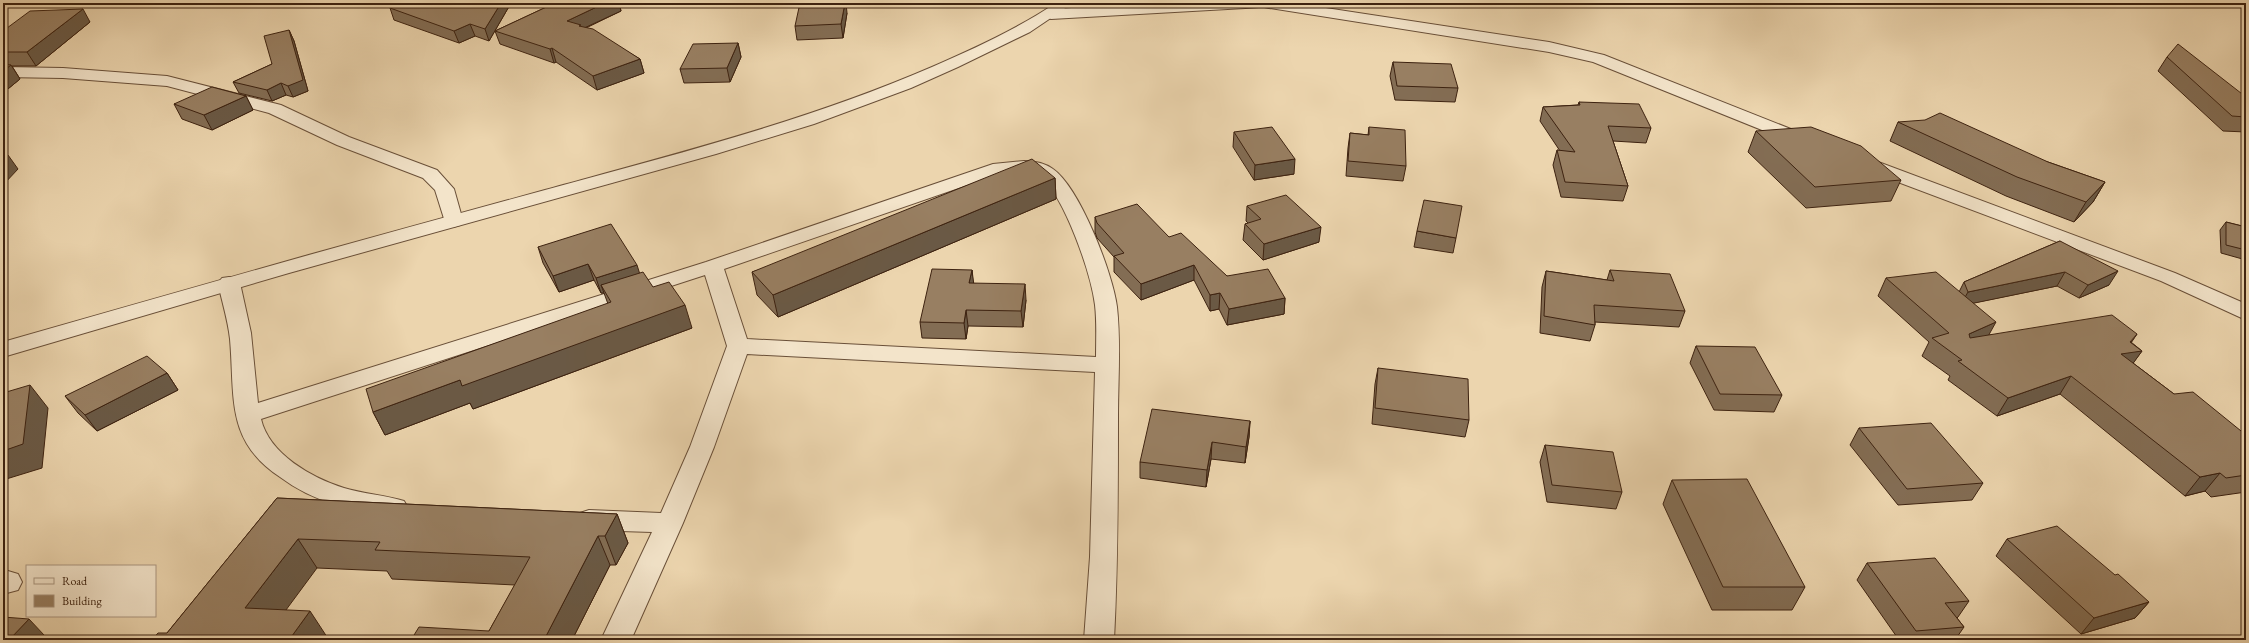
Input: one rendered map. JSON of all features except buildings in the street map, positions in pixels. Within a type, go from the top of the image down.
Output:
[{"type":"street","points":[[3,350],[229,283],[731,144],[853,105],[900,88],[995,45],[1058,8],[1263,3],[1549,47],[1598,58],[1820,147]]},
{"type":"street","points":[[3,72],[63,73],[167,80],[246,99],[275,109],[343,141],[430,174],[444,189],[453,221]]},
{"type":"street","points":[[1849,157],[2161,274],[2219,299],[2246,313]]},
{"type":"street","points":[[249,414],[713,266],[1000,168],[1028,166],[1046,172],[1056,182],[1072,209],[1086,240],[1106,305],[1104,582],[1099,640]]},
{"type":"street","points":[[616,640],[670,524],[702,446],[738,346],[713,266]]},
{"type":"street","points":[[229,283],[241,338],[249,414],[253,434],[263,449],[279,464],[325,491],[354,500],[395,508],[419,510]]},
{"type":"street","points":[[738,346],[1106,365]]},
{"type":"street","points":[[568,519],[670,524]]}]
